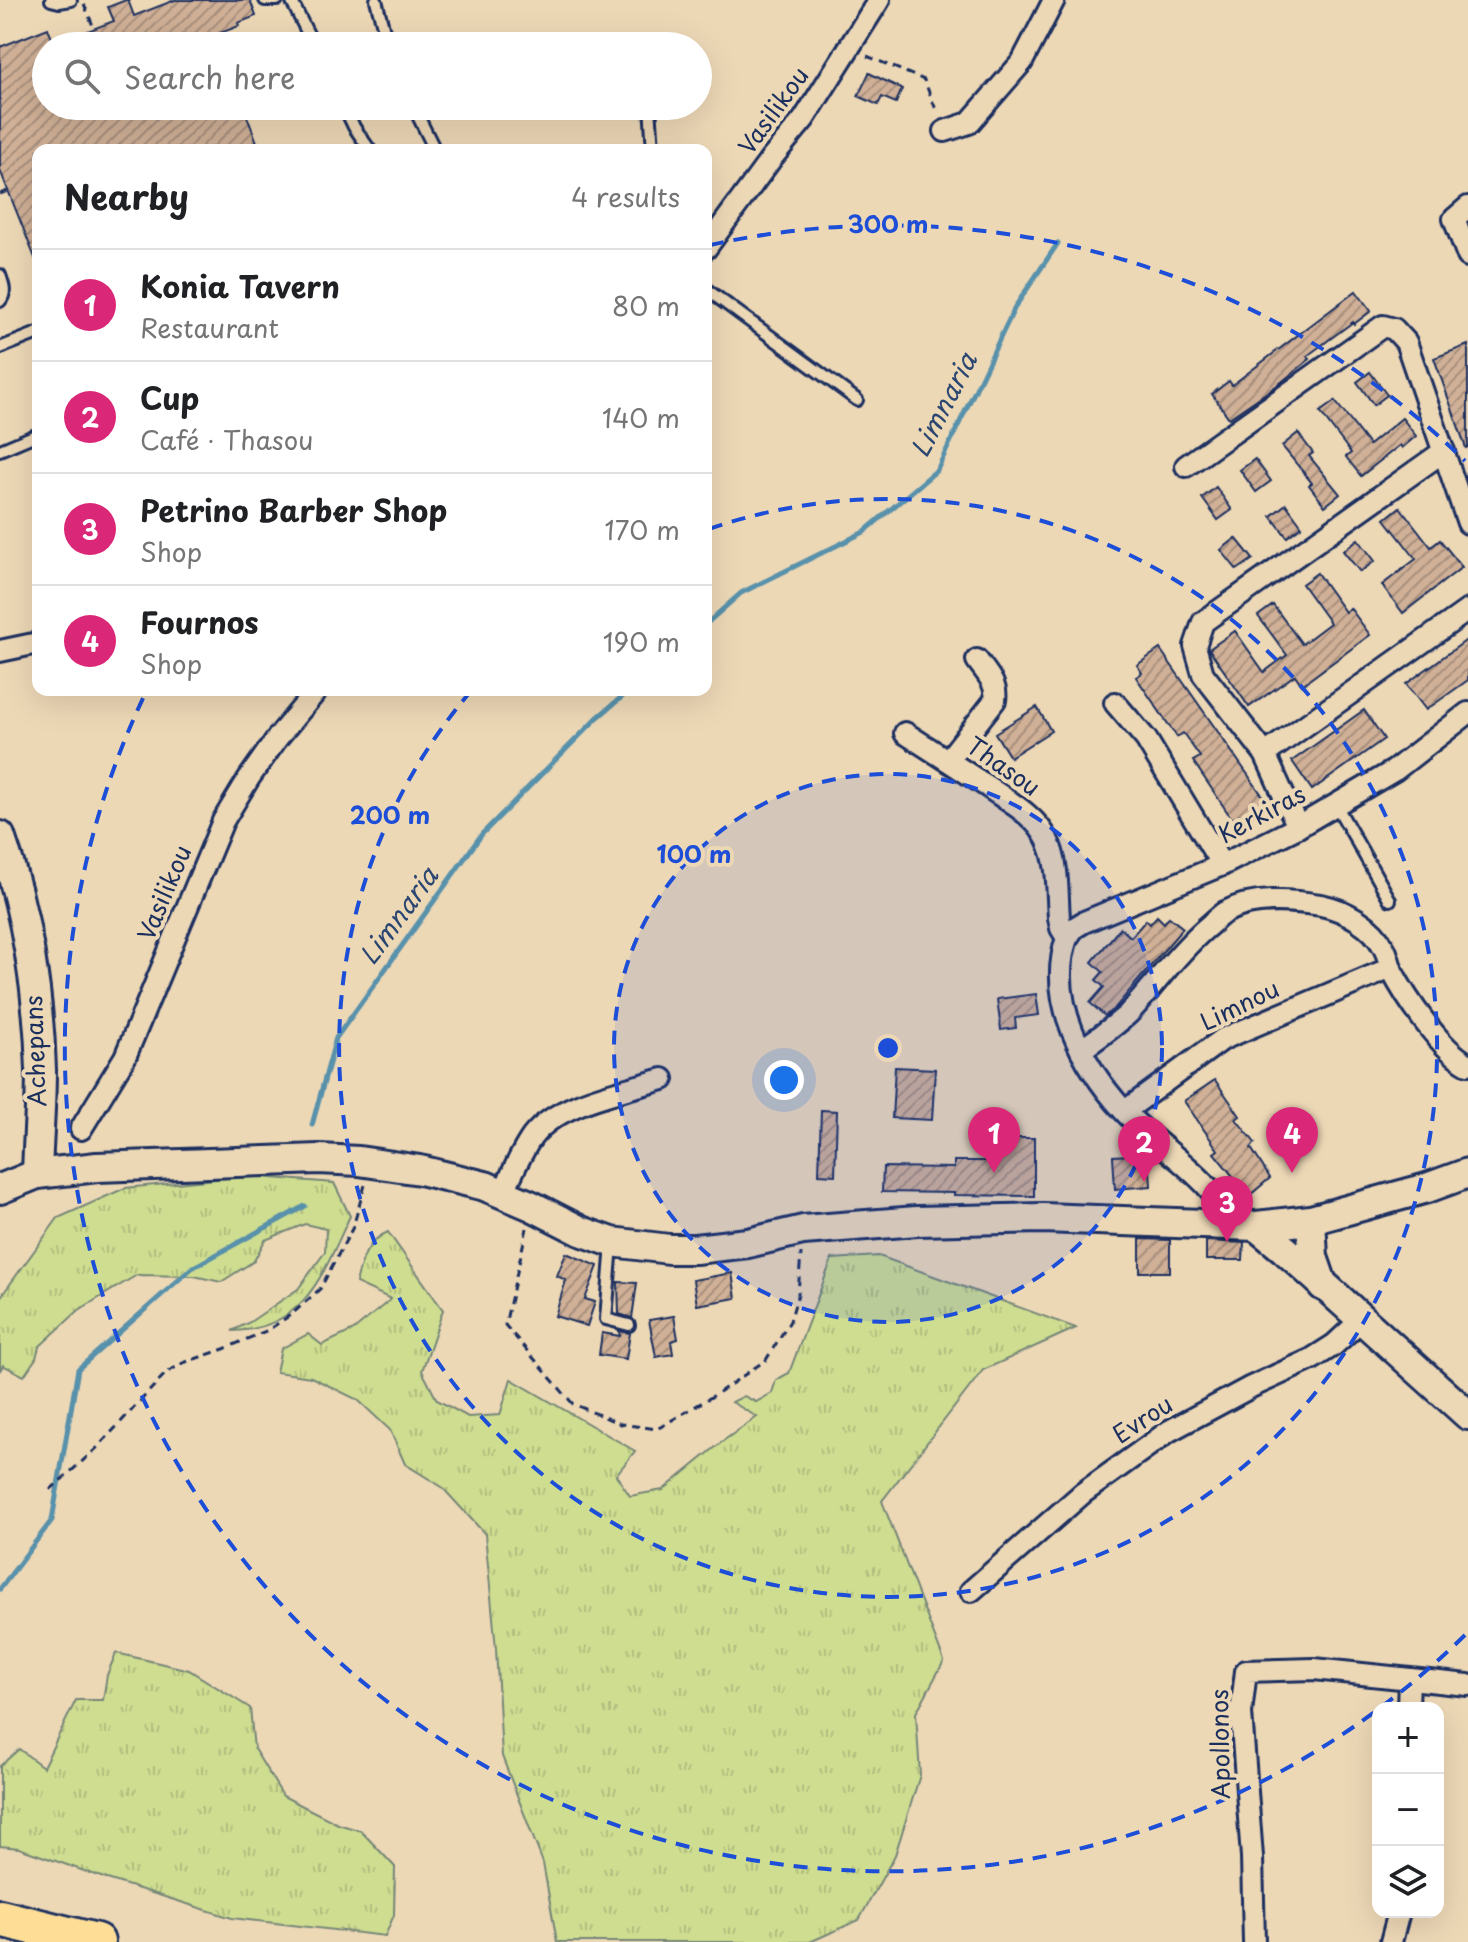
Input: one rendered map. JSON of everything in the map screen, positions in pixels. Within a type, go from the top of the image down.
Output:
[{"type":"highway","points":[[0,1918],[96,1942]]},
{"type":"main road","name":"Achepans","points":[[0,836],[15,888],[36,1002],[41,1071],[37,1174]]},
{"type":"main road","points":[[0,1189],[37,1174],[97,1167],[319,1159],[372,1163],[451,1176],[503,1193],[581,1231],[612,1242],[695,1249],[748,1243],[803,1230],[871,1223],[1004,1218],[1245,1226],[1311,1220],[1427,1188],[1468,1173]]},
{"type":"main road","points":[[1311,1220],[1313,1257],[1323,1286]]},
{"type":"main road","points":[[1245,1226],[1284,1249],[1468,1415]]},
{"type":"street","name":"Vasilikou","points":[[712,240],[804,119],[879,0]]},
{"type":"street","points":[[945,131],[969,123],[1022,62],[1054,0]]},
{"type":"street","points":[[1468,207],[1454,219],[1468,256]]},
{"type":"street","points":[[1186,466],[1383,326],[1394,329],[1406,342],[1468,523]]},
{"type":"street","points":[[1298,827],[1265,754],[1203,674],[1195,646],[1203,622],[1444,451]]},
{"type":"street","points":[[1265,754],[1468,610]]},
{"type":"street","points":[[0,651],[32,644]]},
{"type":"street","points":[[948,760],[995,700],[994,684],[977,660]]},
{"type":"street","name":"Vasilikou","points":[[81,1129],[125,1057],[223,821],[278,737],[312,696]]},
{"type":"street","points":[[1115,703],[1146,739],[1222,865]]},
{"type":"street","name":"Kerkiras","points":[[1067,938],[1074,928],[1084,922],[1222,865],[1298,827],[1395,770],[1468,713]]},
{"type":"street","name":"Thasou","points":[[905,733],[1037,823],[1053,856],[1059,918],[1067,938],[1062,960],[1062,996],[1066,1015],[1081,1050],[1125,1111],[1213,1190],[1229,1215],[1245,1226]]},
{"type":"street","points":[[1081,1050],[1130,1011],[1164,970],[1224,913],[1240,906],[1285,901],[1335,909],[1372,931],[1412,1003],[1450,1051],[1468,1064]]},
{"type":"street","name":"Limnou","points":[[1125,1111],[1223,1039],[1391,968]]},
{"type":"street","points":[[503,1193],[522,1153],[548,1122],[593,1100],[663,1079]]},
{"type":"street","name":"Evrou","points":[[971,1591],[1083,1493],[1169,1431],[1251,1387],[1312,1359],[1334,1345],[1361,1320]]},
{"type":"street","name":"Apollonos","points":[[1254,1942],[1252,1857],[1241,1713],[1246,1671],[1314,1669],[1468,1685]]},
{"type":"street","points":[[1408,1702],[1409,1679]]},
{"type":"street","points":[[1391,1942],[1397,1918]]},
{"type":"lane","points":[[51,0],[71,0]]},
{"type":"lane","points":[[265,0],[277,0]]},
{"type":"lane","points":[[291,0],[307,32]]},
{"type":"lane","points":[[376,0],[384,32]]},
{"type":"lane","points":[[351,120],[366,144]]},
{"type":"lane","points":[[420,120],[432,144]]},
{"type":"lane","points":[[651,120],[653,144]]},
{"type":"lane","points":[[0,275],[5,290],[0,301]]},
{"type":"lane","points":[[712,293],[857,400]]},
{"type":"lane","points":[[0,348],[32,335]]},
{"type":"lane","points":[[0,450],[32,437]]},
{"type":"lane","points":[[1336,805],[1390,900]]},
{"type":"lane","points":[[612,1242],[606,1319],[629,1325]]},
{"type":"path","points":[[83,0],[94,28]]},
{"type":"path","points":[[849,48],[924,80],[945,131]]},
{"type":"path","points":[[0,194],[8,191]]},
{"type":"path","points":[[50,1490],[96,1449],[166,1373],[183,1363],[268,1330],[320,1289],[353,1227],[372,1163]]},
{"type":"path","points":[[532,1206],[505,1325],[573,1404],[621,1424],[657,1429],[766,1360],[790,1321],[798,1294],[803,1230]]},
{"type":"green space","points":[[247,1176],[334,1183],[350,1216],[320,1277],[295,1309],[257,1328],[232,1331],[298,1289],[325,1252],[326,1229],[305,1224],[265,1240],[254,1261],[221,1282],[194,1276],[137,1275],[79,1310],[39,1347],[24,1376],[3,1365],[0,1371],[0,1298],[58,1218],[125,1188]]},
{"type":"green space","points":[[388,1232],[443,1310],[422,1371],[437,1400],[468,1417],[500,1415],[511,1379],[635,1451],[616,1475],[630,1496],[663,1490],[757,1417],[732,1402],[744,1396],[756,1402],[772,1393],[776,1380],[789,1373],[832,1259],[879,1256],[1076,1328],[983,1370],[882,1501],[944,1661],[916,1713],[920,1775],[895,1855],[859,1920],[810,1942],[557,1942],[543,1863],[502,1756],[485,1534],[442,1487],[405,1464],[390,1430],[358,1400],[311,1377],[276,1372],[281,1349],[308,1334],[322,1345],[354,1330],[391,1299],[356,1283],[370,1247]]},
{"type":"green space","points":[[116,1653],[189,1670],[250,1708],[254,1749],[283,1796],[338,1824],[361,1831],[395,1867],[394,1915],[385,1936],[232,1918],[19,1848],[0,1846],[0,1766],[19,1749],[43,1767],[76,1700],[103,1700],[107,1675]]},
{"type":"building","points":[[128,0],[134,16],[175,0],[250,0],[256,16],[223,32],[85,32],[114,21],[108,7]]},
{"type":"building","points":[[32,34],[32,120],[248,120],[258,144],[32,144],[32,250],[0,170],[0,47]]},
{"type":"building","points":[[869,73],[902,89],[896,103],[882,97],[878,105],[858,96]]},
{"type":"building","points":[[1356,291],[1371,311],[1307,356],[1310,359],[1279,384],[1229,418],[1212,394],[1229,381],[1232,385]]},
{"type":"building","points":[[1468,345],[1468,447],[1466,448],[1434,358]]},
{"type":"building","points":[[1370,372],[1387,395],[1374,405],[1357,382]]},
{"type":"building","points":[[1335,401],[1369,445],[1402,418],[1416,436],[1361,476],[1346,457],[1351,453],[1320,412]]},
{"type":"building","points":[[1298,433],[1313,453],[1309,456],[1340,494],[1325,506],[1309,485],[1312,483],[1282,446]]},
{"type":"building","points":[[1255,459],[1271,481],[1256,492],[1240,470]]},
{"type":"building","points":[[1216,487],[1232,510],[1218,520],[1202,498]]},
{"type":"building","points":[[1286,504],[1302,526],[1287,537],[1271,516]]},
{"type":"building","points":[[1400,507],[1431,547],[1440,540],[1462,567],[1403,613],[1382,585],[1416,559],[1385,519]]},
{"type":"building","points":[[1236,538],[1253,559],[1237,570],[1221,550]]},
{"type":"building","points":[[1358,539],[1375,561],[1360,572],[1343,551]]},
{"type":"building","points":[[1317,573],[1345,612],[1350,608],[1370,635],[1302,685],[1295,675],[1249,707],[1209,649],[1235,631],[1264,672],[1287,655],[1258,616],[1273,605],[1302,644],[1330,623],[1302,584]]},
{"type":"building","points":[[1468,639],[1468,680],[1426,710],[1406,684]]},
{"type":"building","points":[[1160,649],[1269,805],[1244,822],[1239,815],[1232,819],[1193,761],[1200,757],[1183,733],[1177,737],[1136,677],[1142,673],[1137,665]]},
{"type":"building","points":[[1037,707],[1051,731],[1010,757],[995,733]]},
{"type":"building","points":[[1364,710],[1384,739],[1312,790],[1292,761]]},
{"type":"building","points":[[1157,916],[1164,923],[1169,917],[1183,928],[1105,1016],[1090,1003],[1104,987],[1096,980],[1103,972],[1092,962],[1120,928],[1131,937],[1146,920],[1150,924]]},
{"type":"building","points":[[1036,994],[1039,1015],[1015,1018],[1016,1028],[1001,1030],[997,999]]},
{"type":"building","points":[[895,1067],[935,1069],[932,1120],[892,1118]]},
{"type":"building","points":[[1215,1080],[1240,1116],[1236,1119],[1255,1143],[1251,1148],[1270,1178],[1249,1196],[1214,1153],[1218,1150],[1184,1101]]},
{"type":"building","points":[[821,1110],[837,1111],[835,1175],[819,1174]]},
{"type":"building","points":[[1004,1138],[1034,1138],[1034,1196],[882,1192],[883,1167],[954,1168],[954,1161],[995,1161],[995,1153],[1004,1153]]},
{"type":"building","points":[[1149,1154],[1151,1186],[1115,1189],[1113,1156]]},
{"type":"building","points":[[1140,1239],[1170,1240],[1170,1272],[1140,1272]]},
{"type":"building","points":[[1206,1241],[1244,1243],[1243,1260],[1206,1260]]},
{"type":"building","points":[[566,1253],[598,1266],[585,1299],[595,1302],[587,1326],[555,1316],[566,1280],[557,1276]]},
{"type":"building","points":[[732,1273],[736,1298],[697,1305],[693,1280]]},
{"type":"building","points":[[618,1282],[637,1283],[632,1318],[619,1314]]},
{"type":"building","points":[[674,1316],[678,1339],[671,1341],[673,1354],[656,1357],[649,1320]]},
{"type":"building","points":[[619,1331],[630,1333],[626,1359],[599,1355],[602,1333],[620,1336]]},
{"type":"waterway","name":"Limnaria","points":[[712,619],[741,593],[864,532],[937,470],[1015,307],[1058,243]]},
{"type":"waterway","name":"Limnaria","points":[[312,1125],[336,1038],[482,834],[597,718],[623,696]]},
{"type":"waterway","name":"Limnaria","points":[[0,1589],[52,1520],[78,1369],[192,1268],[305,1206]]},
{"type":"place","name":"Konia Tavern","points":[[994,1173]]},
{"type":"place","name":"Fournos","points":[[1292,1173]]},
{"type":"place","name":"Cup","points":[[1144,1182]]},
{"type":"place","name":"Petrino Barber Shop","points":[[1227,1242]]}]
